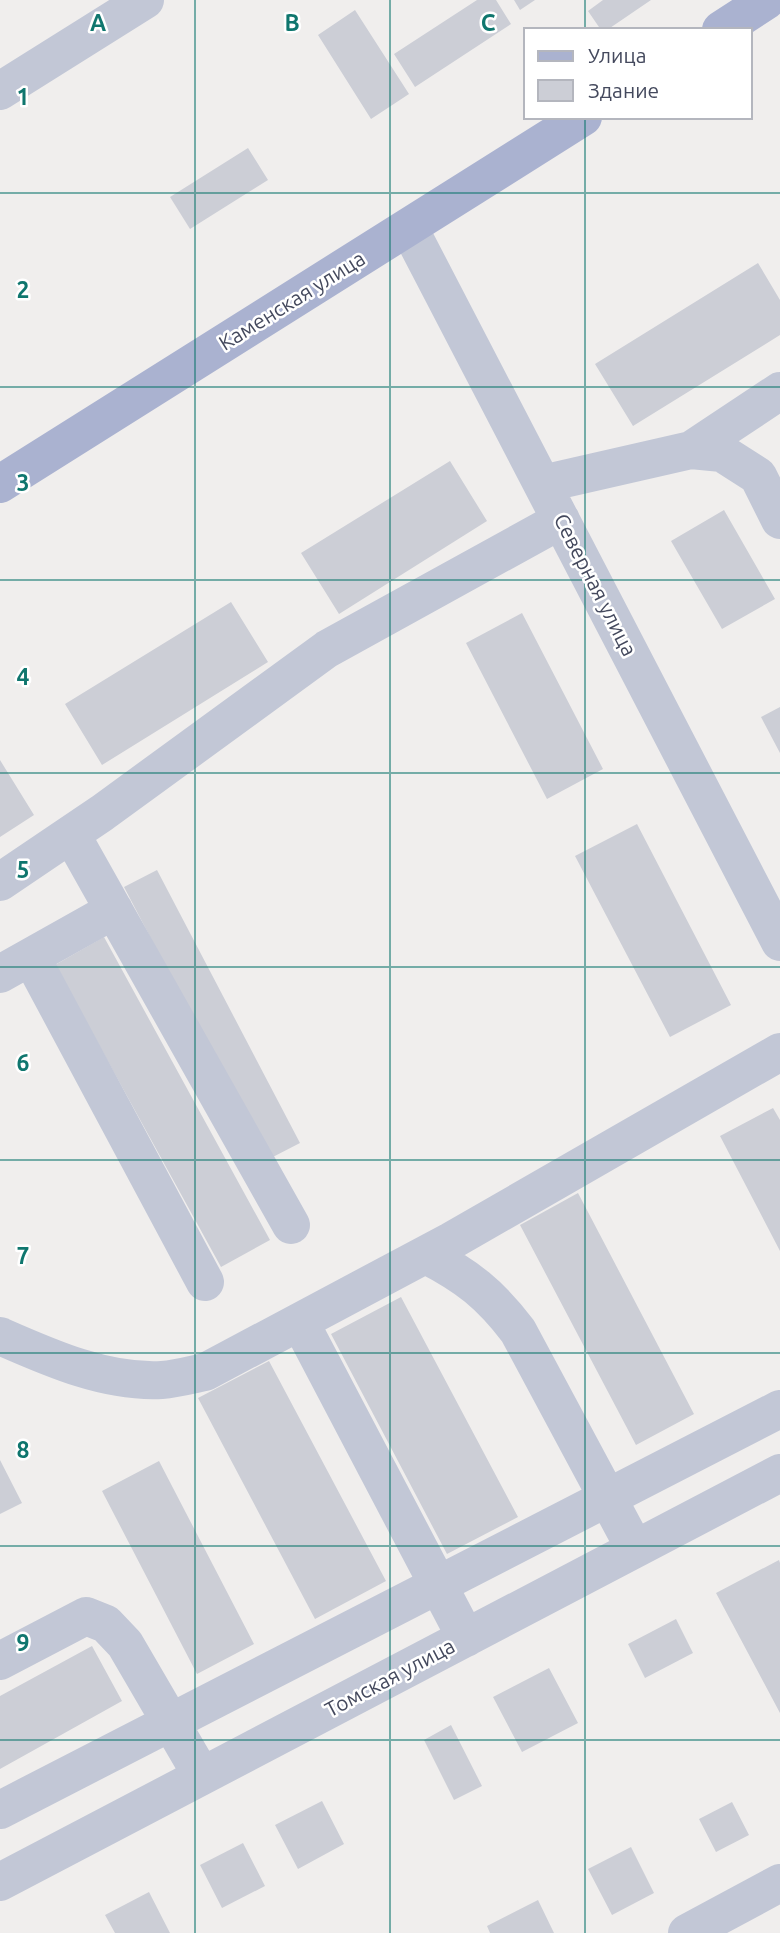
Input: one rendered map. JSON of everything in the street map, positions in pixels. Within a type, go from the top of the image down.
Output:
[{"type":"main road","points":[[724,28],[767,0]]},
{"type":"main road","name":"Каменская улица","points":[[0,484],[580,119]]},
{"type":"street","points":[[0,91],[145,0]]},
{"type":"street","name":"Северная улица","points":[[409,228],[780,942]]},
{"type":"street","points":[[691,450],[780,391]]},
{"type":"street","points":[[542,484],[691,450],[722,453],[758,476],[780,520]]},
{"type":"street","points":[[0,882],[71,834],[327,649],[561,520]]},
{"type":"street","points":[[71,834],[291,1225]]},
{"type":"street","points":[[114,910],[15,966],[205,1282]]},
{"type":"street","points":[[0,1336],[48,1357],[119,1377],[162,1380],[205,1372],[301,1324],[426,1255],[780,1052]]},
{"type":"street","points":[[426,1255],[463,1274],[495,1301],[518,1331],[635,1549]]},
{"type":"street","points":[[301,1324],[466,1638]]},
{"type":"street","points":[[0,1810],[780,1409]]},
{"type":"street","name":"Томская улица","points":[[0,1882],[780,1473]]},
{"type":"street","points":[[0,1661],[86,1616],[106,1624],[125,1644],[202,1776]]},
{"type":"street","points":[[687,1933],[780,1884]]},
{"type":"building","points":[[477,0],[496,0],[511,24],[415,87],[394,54]]},
{"type":"building","points":[[514,0],[535,0],[520,10]]},
{"type":"building","points":[[603,0],[651,0],[610,28],[600,28],[588,11]]},
{"type":"building","points":[[355,10],[409,94],[371,119],[318,35]]},
{"type":"building","points":[[248,148],[268,180],[190,229],[170,197]]},
{"type":"building","points":[[758,263],[780,300],[780,335],[633,426],[595,364]]},
{"type":"building","points":[[450,461],[487,521],[339,614],[301,553]]},
{"type":"building","points":[[724,510],[775,599],[722,629],[671,541]]},
{"type":"building","points":[[231,602],[268,662],[102,765],[65,704]]},
{"type":"building","points":[[522,613],[603,769],[547,799],[466,643]]},
{"type":"building","points":[[780,707],[780,753],[761,717]]},
{"type":"building","points":[[0,760],[34,815],[0,837]]},
{"type":"building","points":[[637,824],[731,1005],[670,1037],[575,856]]},
{"type":"building","points":[[157,870],[300,1143],[267,1160],[124,887]]},
{"type":"building","points":[[104,937],[270,1240],[221,1267],[55,965]]},
{"type":"building","points":[[773,1108],[780,1120],[780,1251],[720,1136]]},
{"type":"building","points":[[578,1193],[694,1414],[636,1445],[520,1225]]},
{"type":"building","points":[[401,1297],[518,1517],[447,1554],[331,1334]]},
{"type":"building","points":[[269,1361],[386,1581],[315,1619],[198,1398]]},
{"type":"building","points":[[0,1460],[22,1503],[0,1514]]},
{"type":"building","points":[[159,1461],[254,1644],[197,1674],[102,1491]]},
{"type":"building","points":[[779,1560],[780,1563],[780,1713],[716,1593]]},
{"type":"building","points":[[676,1619],[693,1653],[645,1678],[628,1644]]},
{"type":"building","points":[[92,1646],[122,1701],[0,1769],[0,1696]]},
{"type":"building","points":[[549,1668],[578,1723],[522,1752],[493,1697]]},
{"type":"building","points":[[451,1725],[482,1786],[454,1800],[424,1740]]},
{"type":"building","points":[[322,1801],[344,1844],[298,1869],[275,1825]]},
{"type":"building","points":[[732,1802],[749,1835],[716,1852],[699,1819]]},
{"type":"building","points":[[243,1843],[265,1886],[222,1908],[200,1865]]},
{"type":"building","points":[[631,1847],[654,1893],[612,1915],[588,1869]]},
{"type":"building","points":[[149,1892],[170,1933],[115,1933],[105,1915]]},
{"type":"building","points":[[538,1900],[554,1933],[490,1933],[487,1926]]}]
